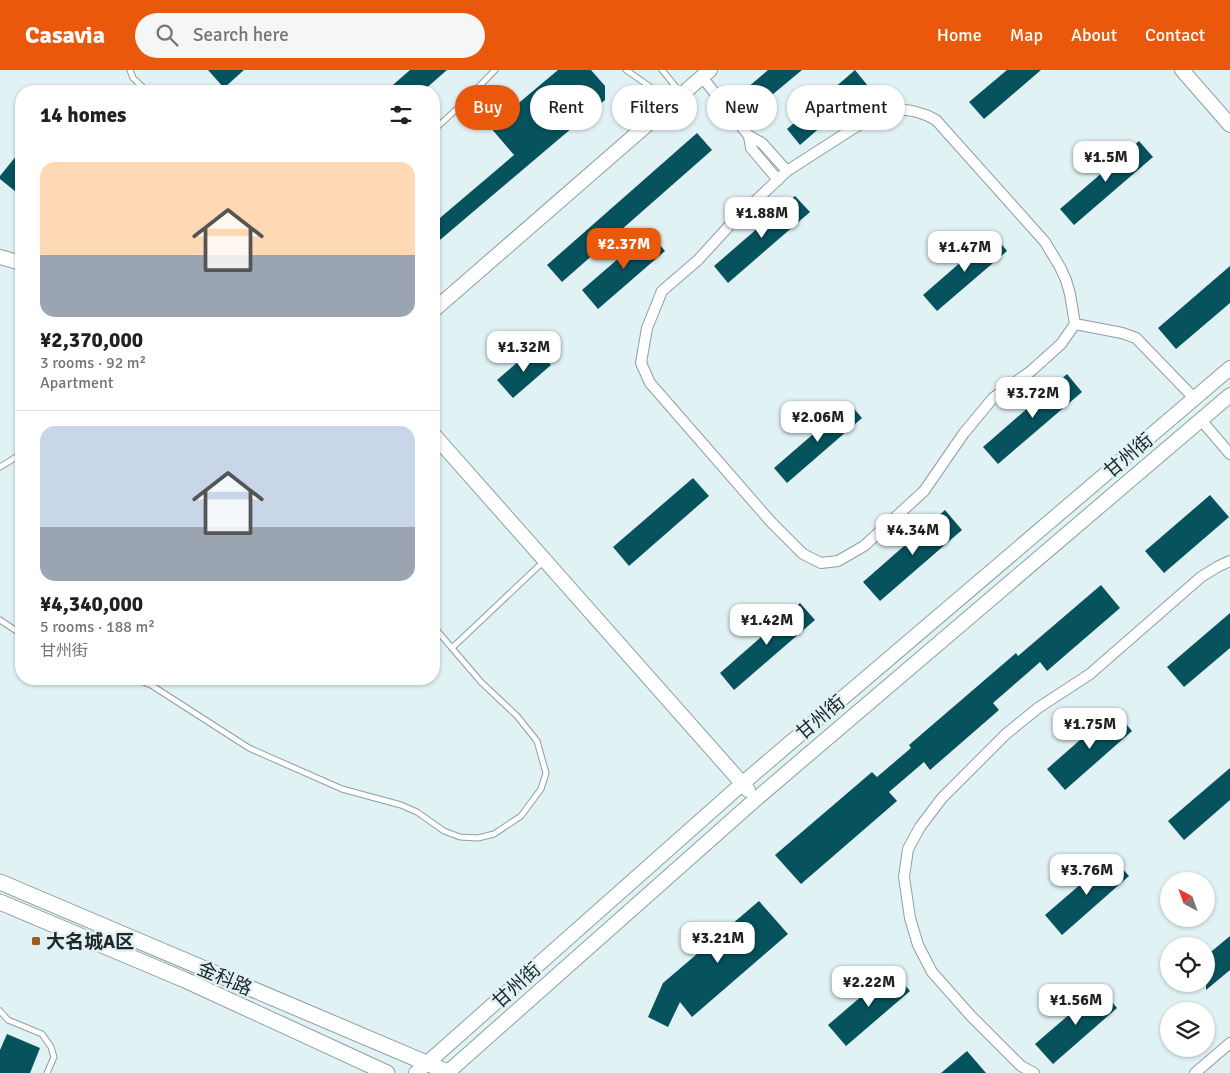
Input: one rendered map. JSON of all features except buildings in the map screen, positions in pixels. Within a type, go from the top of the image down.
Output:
[{"type":"main road","name":"金科路","points":[[0,882],[421,1068],[448,1073]]},
{"type":"main road","name":"金科路","points":[[0,902],[185,980],[387,1073]]},
{"type":"street","points":[[1182,70],[1230,125]]},
{"type":"street","points":[[693,85],[706,74],[749,136],[751,148],[778,180]]},
{"type":"street","points":[[903,110],[920,112],[936,120],[1045,242],[1066,280],[1072,302],[1074,324],[1061,344],[1031,371],[994,398],[964,434],[924,491],[864,546],[838,561],[821,564],[803,554],[771,522],[650,383],[641,363],[647,328],[662,291],[698,260],[729,226],[786,171],[878,114],[903,110]]},
{"type":"street","points":[[440,305],[641,130]]},
{"type":"street","points":[[749,136],[762,143],[786,171]]},
{"type":"street","points":[[0,257],[15,262]]},
{"type":"street","points":[[1074,324],[1122,333],[1136,338],[1194,398]]},
{"type":"street","name":"甘州街","points":[[421,1068],[743,784],[1230,368]]},
{"type":"street","name":"甘州街","points":[[448,1073],[756,799],[1230,395]]},
{"type":"street","points":[[1201,420],[1230,454]]},
{"type":"street","points":[[440,442],[756,799]]},
{"type":"street","points":[[1034,1073],[1021,1066],[971,1016],[932,972],[918,946],[910,918],[904,877],[908,849],[920,827],[942,798],[1006,734],[1038,708],[1090,674],[1201,577],[1217,566],[1230,561]]},
{"type":"street","points":[[1195,1073],[1230,1043]]},
{"type":"lane","points":[[130,70],[133,78],[139,85]]},
{"type":"lane","points":[[440,124],[495,70]]},
{"type":"lane","points":[[626,70],[654,85]]},
{"type":"lane","points":[[662,70],[671,85]]},
{"type":"lane","points":[[0,467],[15,458]]},
{"type":"lane","points":[[452,648],[544,560]]},
{"type":"lane","points":[[0,620],[15,630]]},
{"type":"lane","points":[[151,685],[249,748],[342,789],[401,805],[417,812],[444,831],[460,837],[478,838],[494,834],[521,816],[541,789],[546,773],[537,741],[517,716],[481,682],[440,634]]},
{"type":"lane","points":[[0,1011],[8,1020],[42,1034],[51,1047],[54,1057],[47,1073]]},
{"type":"place","name":"大名城A区","points":[[36,941]]}]
